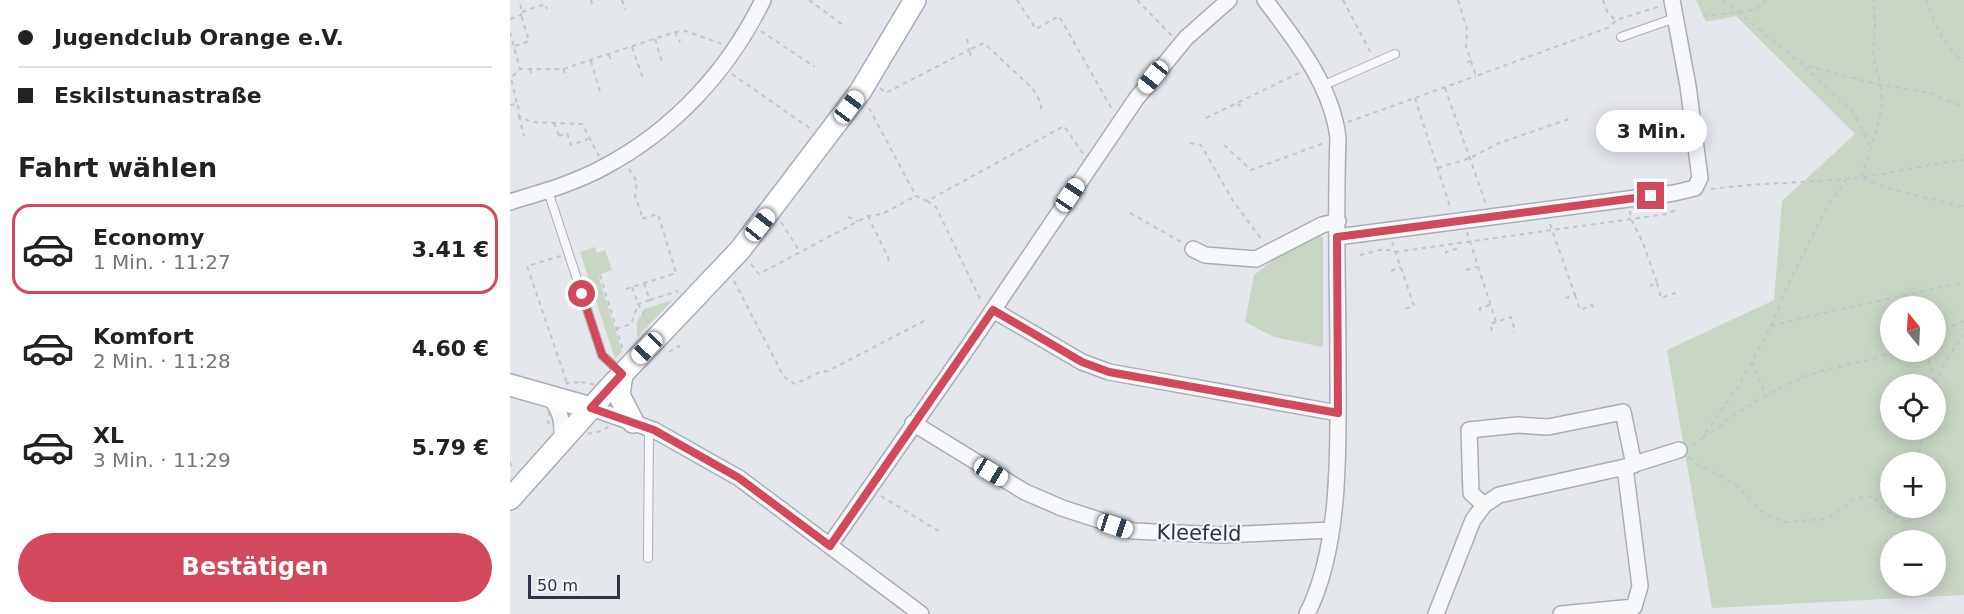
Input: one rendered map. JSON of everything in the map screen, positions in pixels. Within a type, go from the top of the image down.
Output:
[{"type":"main road","points":[[510,500],[622,374],[733,257],[770,212],[865,85],[915,0]]},
{"type":"main road","points":[[622,374],[619,395],[641,425]]},
{"type":"main road","points":[[510,385],[591,408]]},
{"type":"street","points":[[510,202],[548,191],[605,166],[621,157],[680,113],[722,67],[751,24],[763,0]]},
{"type":"street","points":[[830,546],[1142,91],[1180,44],[1228,0]]},
{"type":"street","points":[[1265,0],[1312,67],[1332,109],[1337,132],[1338,459],[1325,564],[1318,592],[1307,614]]},
{"type":"street","points":[[1337,237],[1674,193],[1695,188],[1700,178],[1688,86],[1672,1]]},
{"type":"street","points":[[1193,249],[1205,255],[1256,259],[1322,225],[1338,221]]},
{"type":"street","points":[[993,310],[1082,362],[1109,372],[1338,413]]},
{"type":"street","points":[[546,394],[555,402],[560,414],[562,442]]},
{"type":"street","points":[[591,408],[641,425],[739,478],[921,614]]},
{"type":"street","points":[[1484,506],[1471,493],[1468,430],[1518,425],[1548,427],[1623,412],[1640,586],[1634,607],[1561,614]]},
{"type":"street","name":"Kleefeld","points":[[914,423],[1025,492],[1062,508],[1132,531],[1222,535],[1331,530]]},
{"type":"street","points":[[1437,614],[1473,520],[1484,506],[1499,495],[1630,466],[1679,450]]},
{"type":"lane","points":[[1621,37],[1675,18]]},
{"type":"lane","points":[[1322,86],[1395,54]]},
{"type":"lane","points":[[548,191],[602,355],[622,374]]},
{"type":"lane","points":[[641,425],[648,558]]},
{"type":"path","points":[[515,46],[530,41],[519,0]]},
{"type":"path","points":[[591,0],[593,7]]},
{"type":"path","points":[[622,0],[625,10]]},
{"type":"path","points":[[809,0],[843,25]]},
{"type":"path","points":[[1017,0],[1036,29],[1059,16],[1114,112],[1122,119]]},
{"type":"path","points":[[1137,0],[1180,44]]},
{"type":"path","points":[[1343,0],[1375,62]]},
{"type":"path","points":[[1458,0],[1467,29],[1466,47],[1476,76]]},
{"type":"path","points":[[1603,0],[1607,11],[1616,20]]},
{"type":"path","points":[[1723,0],[1803,65],[1853,112],[1871,148]]},
{"type":"path","points":[[1703,16],[1755,10],[1767,0]]},
{"type":"path","points":[[1860,177],[1871,148],[1882,106],[1881,85],[1872,56],[1875,27],[1874,0]]},
{"type":"path","points":[[1926,0],[1941,37],[1956,57],[1964,63]]},
{"type":"path","points":[[1224,145],[1251,170],[1415,98],[1610,27],[1616,20],[1672,1]]},
{"type":"path","points":[[510,19],[545,4],[547,9]]},
{"type":"path","points":[[1150,21],[1154,18]]},
{"type":"path","points":[[751,24],[815,67]]},
{"type":"path","points":[[524,136],[511,78],[520,69],[563,69],[675,32],[686,31],[723,44]]},
{"type":"path","points":[[510,32],[520,69]]},
{"type":"path","points":[[675,32],[680,42]]},
{"type":"path","points":[[967,38],[971,56]]},
{"type":"path","points":[[655,39],[662,62]]},
{"type":"path","points":[[865,85],[886,93],[984,43],[1033,89],[1041,103],[1041,111]]},
{"type":"path","points":[[632,47],[644,81]]},
{"type":"path","points":[[609,55],[612,64]]},
{"type":"path","points":[[591,61],[602,95]]},
{"type":"path","points":[[1466,63],[1471,61]]},
{"type":"path","points":[[1803,65],[1881,85],[1932,93],[1964,106]]},
{"type":"path","points":[[722,67],[825,139]]},
{"type":"path","points":[[936,67],[939,73]]},
{"type":"path","points":[[1206,118],[1312,67]]},
{"type":"path","points":[[530,69],[532,77]]},
{"type":"path","points":[[563,69],[567,78]]},
{"type":"path","points":[[904,84],[907,89]]},
{"type":"path","points":[[865,85],[916,196],[936,207],[983,304],[993,310]]},
{"type":"path","points":[[1275,85],[1279,90]]},
{"type":"path","points":[[1445,88],[1490,218]]},
{"type":"path","points":[[1415,98],[1438,168],[1469,242],[1496,322]]},
{"type":"path","points":[[510,105],[517,104]]},
{"type":"path","points":[[1237,104],[1243,108]]},
{"type":"path","points":[[519,116],[531,122],[582,124],[605,166]]},
{"type":"path","points":[[1438,168],[1470,158],[1499,143],[1569,119]]},
{"type":"path","points":[[554,123],[559,137],[567,133],[571,145],[590,138]]},
{"type":"path","points":[[927,201],[1064,126],[1090,165]]},
{"type":"path","points":[[1190,143],[1201,145],[1233,201],[1271,252]]},
{"type":"path","points":[[621,157],[637,182],[635,195],[643,219]]},
{"type":"path","points":[[1695,188],[1846,179],[1964,160]]},
{"type":"path","points":[[1860,177],[1887,188],[1964,207]]},
{"type":"path","points":[[1701,439],[1737,388],[1772,326],[1793,274],[1825,211],[1846,179]]},
{"type":"path","points":[[733,257],[759,274],[868,216],[882,214],[916,196]]},
{"type":"path","points":[[1629,199],[1631,219],[1643,243],[1661,298],[1675,293],[1677,298]]},
{"type":"path","points":[[1360,255],[1384,249],[1395,252],[1666,214],[1678,209]]},
{"type":"path","points":[[1546,210],[1580,310],[1592,305],[1595,311]]},
{"type":"path","points":[[770,212],[778,218],[800,252]]},
{"type":"path","points":[[1130,213],[1193,249]]},
{"type":"path","points":[[626,289],[676,273],[658,214],[638,220]]},
{"type":"path","points":[[868,216],[888,257],[888,265]]},
{"type":"path","points":[[848,217],[858,221]]},
{"type":"path","points":[[1389,231],[1414,306],[1402,310]]},
{"type":"path","points":[[1446,254],[1456,249],[1455,244]]},
{"type":"path","points":[[567,383],[527,266],[569,253]]},
{"type":"path","points":[[733,257],[756,325],[784,377],[795,384],[820,372],[828,371],[928,318]]},
{"type":"path","points":[[1390,271],[1400,267]]},
{"type":"path","points":[[1466,270],[1477,267]]},
{"type":"path","points":[[600,275],[623,350]]},
{"type":"path","points":[[1772,326],[1964,282]]},
{"type":"path","points":[[644,283],[650,300]]},
{"type":"path","points":[[1650,286],[1657,283]]},
{"type":"path","points":[[632,287],[638,304],[650,325]]},
{"type":"path","points":[[638,304],[684,289]]},
{"type":"path","points":[[1566,298],[1575,295]]},
{"type":"path","points":[[616,329],[631,324],[638,304]]},
{"type":"path","points":[[1480,311],[1480,308],[1490,305]]},
{"type":"path","points":[[1492,331],[1490,324],[1510,317],[1515,331],[1513,332]]},
{"type":"path","points":[[1946,328],[1964,321]]},
{"type":"path","points":[[1939,374],[1945,361],[1964,335]]},
{"type":"path","points":[[669,351],[678,346],[680,349]]},
{"type":"path","points":[[1880,358],[1804,377],[1742,410],[1720,428],[1683,448],[1696,464],[1737,486],[1761,511],[1784,522],[1826,519],[1857,498],[1874,496],[1880,505]]},
{"type":"path","points":[[1752,361],[1766,396]]},
{"type":"path","points":[[868,488],[940,532]]},
{"type":"path","points":[[1899,518],[1909,524],[1909,518]]},
{"type":"green space","points":[[1696,0],[1964,0],[1964,595],[1946,596],[1946,530],[1880,530],[1880,596],[1945,596],[1712,608],[1667,350],[1774,300],[1782,201],[1855,134],[1736,16],[1706,22]]},
{"type":"green space","points":[[1316,235],[1323,237],[1323,347],[1274,337],[1245,322],[1254,275],[1285,251]]},
{"type":"green space","points":[[595,247],[597,253],[605,250],[612,270],[598,275],[622,351],[615,359],[580,252]]},
{"type":"green space","points":[[673,300],[637,337],[637,322],[644,309]]},
{"type":"route","points":[[582,294],[602,355],[622,374],[591,408],[654,430],[739,478],[830,546],[993,310],[1082,362],[1109,372],[1338,413],[1337,237],[1651,196]]}]
